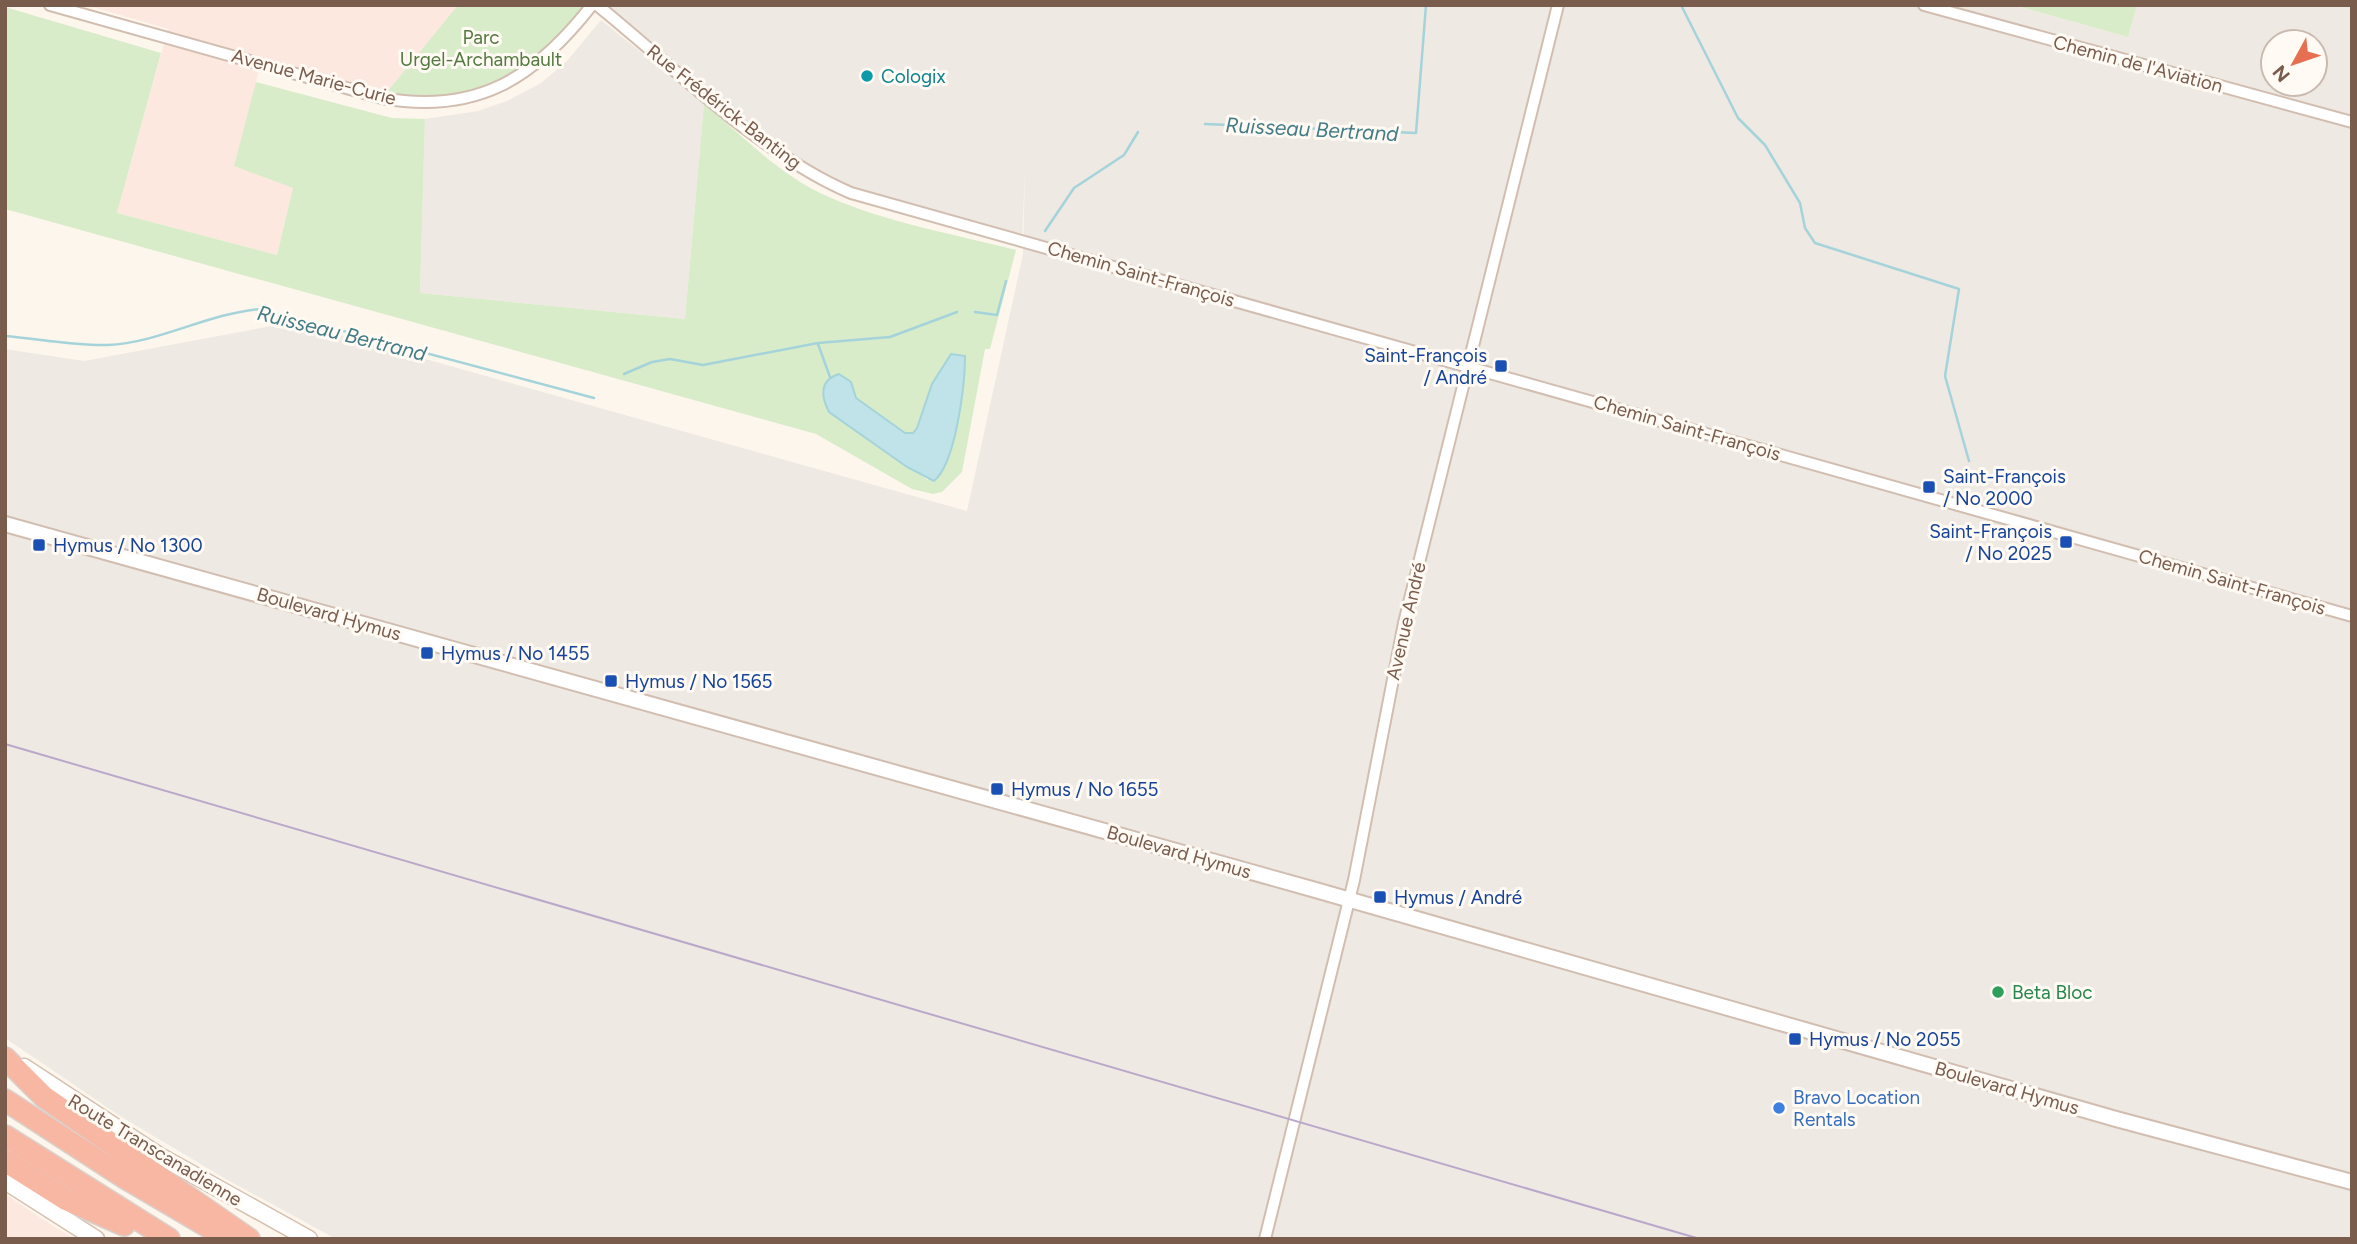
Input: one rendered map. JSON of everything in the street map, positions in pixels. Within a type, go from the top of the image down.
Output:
[{"type":"highway","points":[[5,1056],[44,1097],[249,1239]]},
{"type":"highway","points":[[5,1100],[125,1178],[229,1239]]},
{"type":"highway","points":[[5,1136],[169,1239]]},
{"type":"highway","points":[[5,1161],[67,1200],[155,1239]]},
{"type":"main road","name":"Route Transcanadienne","points":[[5,1056],[135,1140],[309,1239]]},
{"type":"main road","points":[[5,1181],[96,1239]]},
{"type":"street","name":"Avenue Marie-Curie","points":[[50,5],[382,98],[430,103],[473,96],[532,69],[562,43],[594,5]]},
{"type":"street","name":"Rue Frédérick-Banting","points":[[594,5],[778,153],[813,177],[851,193],[1022,241]]},
{"type":"street","name":"Avenue André","points":[[1265,1239],[1349,900],[1401,635],[1558,5]]},
{"type":"street","name":"Chemin de l'Aviation","points":[[1924,5],[2352,122]]},
{"type":"street","name":"Chemin Saint-François","points":[[1022,241],[2352,616]]},
{"type":"street","name":"Boulevard Hymus","points":[[5,524],[1349,900],[2093,1112],[2352,1182]]},
{"type":"shaded area","points":[[86,5],[458,5],[382,98],[261,62],[235,166],[293,188],[277,255],[117,213],[168,29]]},
{"type":"shaded area","points":[[597,5],[2012,5],[2128,37],[2137,5],[2352,5],[2352,1239],[336,1239],[224,1178],[120,1116],[5,1038],[5,349],[84,361],[293,322],[967,511],[1023,254],[1025,170],[1022,241],[812,177]]},
{"type":"shaded area","points":[[601,20],[704,103],[685,319],[420,293],[425,119],[478,111],[507,101],[541,83],[567,61]]},
{"type":"shaded area","points":[[5,1194],[53,1226],[75,1239],[5,1239]]},
{"type":"green space","name":"Parc Urgel-Archambault","points":[[458,5],[592,5],[532,69],[473,96],[382,98]]},
{"type":"green space","points":[[2013,5],[2137,5],[2128,37]]},
{"type":"green space","points":[[5,7],[161,53],[117,213],[277,255],[293,188],[234,166],[256,82],[392,118],[425,119],[420,293],[685,319],[704,103],[779,167],[812,189],[851,206],[898,221],[1016,250],[990,349],[985,349],[962,472],[942,492],[933,494],[912,489],[816,434],[5,209]],"holes":[[[839,374],[850,382],[856,398],[906,433],[913,433],[917,428],[932,384],[928,480],[829,412],[823,395],[825,385]]]},
{"type":"water","points":[[951,354],[965,356],[961,403],[948,458],[942,472],[934,481],[907,467],[829,412],[826,406],[823,395],[825,385],[839,374],[851,382],[856,398],[905,433],[913,433],[932,384]]},
{"type":"waterway","name":"Ruisseau Bertrand","points":[[1205,124],[1416,133],[1426,5]]},
{"type":"waterway","name":"Ruisseau Bertrand","points":[[1681,5],[1738,118],[1765,145],[1800,203],[1805,228],[1815,243],[1959,289],[1945,376],[1969,461]]},
{"type":"waterway","name":"Ruisseau Bertrand","points":[[1045,231],[1074,188],[1124,155],[1138,132]]},
{"type":"waterway","name":"Ruisseau Bertrand","points":[[975,312],[997,315],[1006,281]]},
{"type":"waterway","name":"Ruisseau Bertrand","points":[[5,336],[83,344],[127,343],[222,316],[261,309],[594,398]]},
{"type":"waterway","name":"Ruisseau Bertrand","points":[[624,374],[652,362],[670,359],[703,365],[818,343],[890,337],[957,312]]},
{"type":"waterway","points":[[818,344],[830,377]]},
{"type":"tram line","points":[[5,744],[1700,1239]]},
{"type":"place","name":"Cologix","points":[[867,76]]},
{"type":"place","name":"Saint-François / André","points":[[1501,366]]},
{"type":"place","name":"Saint-François / No 2000","points":[[1929,487]]},
{"type":"place","name":"Saint-François / No 2025","points":[[2066,542]]},
{"type":"place","name":"Hymus / No 1300","points":[[39,545]]},
{"type":"place","name":"Hymus / No 1455","points":[[427,653]]},
{"type":"place","name":"Hymus / No 1565","points":[[611,681]]},
{"type":"place","name":"Hymus / No 1655","points":[[997,789]]},
{"type":"place","name":"Hymus / André","points":[[1380,897]]},
{"type":"place","name":"Beta Bloc","points":[[1998,992]]},
{"type":"place","name":"Hymus / No 2055","points":[[1795,1039]]},
{"type":"place","name":"Bravo Location Rentals","points":[[1779,1108]]}]
